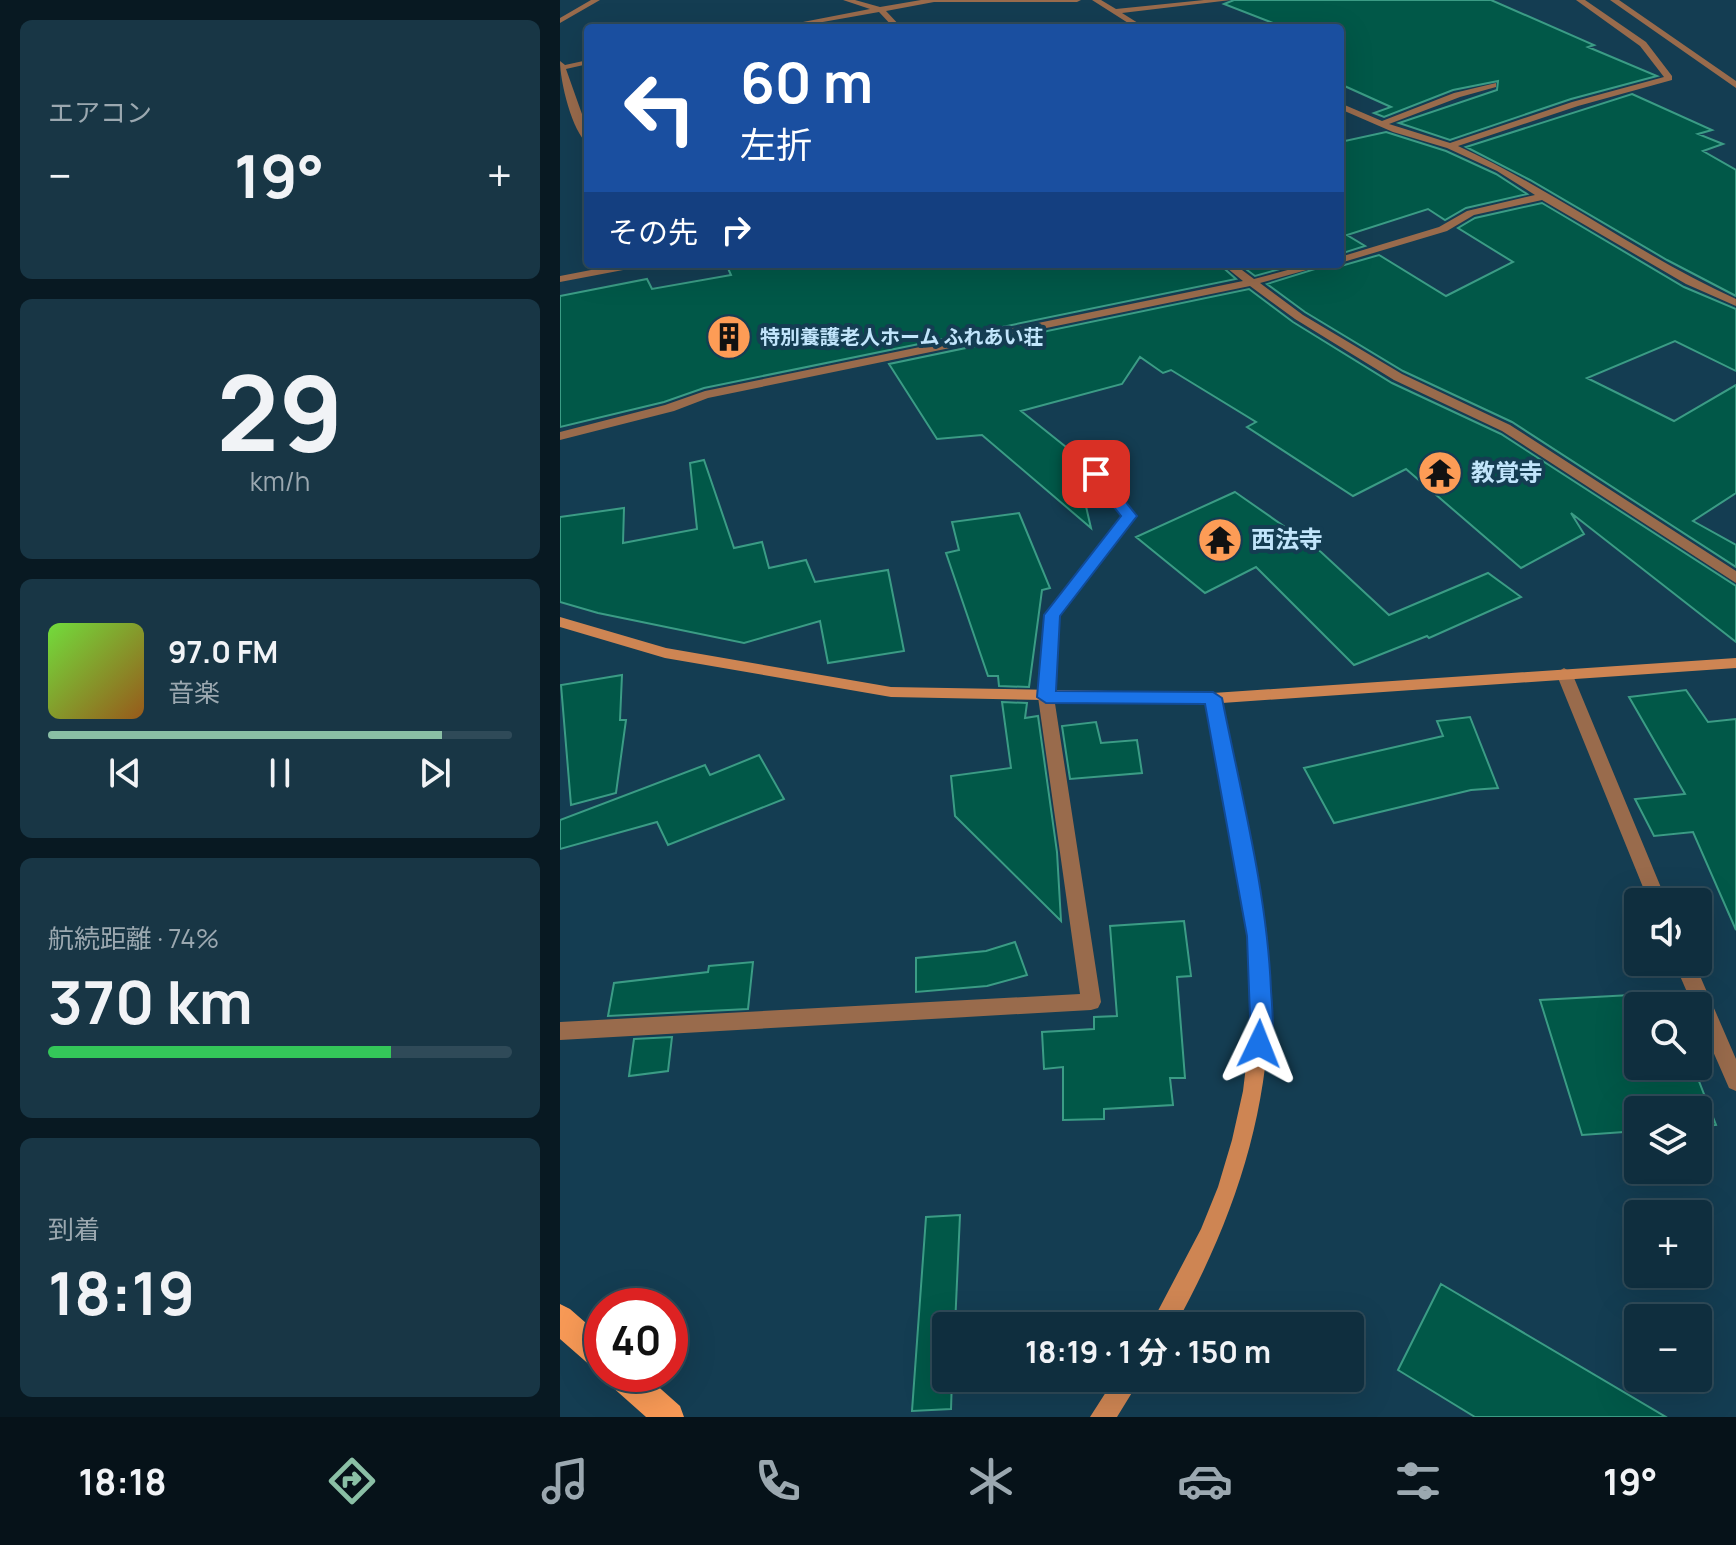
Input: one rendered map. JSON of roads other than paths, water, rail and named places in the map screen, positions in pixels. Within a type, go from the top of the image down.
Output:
[{"type":"main road","points":[[560,1319],[584,1341]]},
{"type":"main road","points":[[641,1392],[669,1417]]},
{"type":"street","points":[[560,21],[596,0]]},
{"type":"street","points":[[847,0],[881,10],[894,24]]},
{"type":"street","points":[[799,24],[934,0],[1077,0]]},
{"type":"street","points":[[1096,0],[1136,24]]},
{"type":"street","points":[[1117,11],[1227,0]]},
{"type":"street","points":[[1450,146],[1575,104],[1669,78],[1643,44],[1580,0]]},
{"type":"street","points":[[1614,0],[1736,85]]},
{"type":"street","points":[[584,63],[561,66],[584,133]]},
{"type":"street","points":[[1381,124],[1493,85]]},
{"type":"street","points":[[1344,108],[1381,124],[1450,146],[1500,169],[1603,233],[1690,282],[1736,303]]},
{"type":"street","points":[[1344,259],[1443,229],[1471,213],[1545,196]]},
{"type":"street","points":[[560,279],[618,268]]},
{"type":"street","points":[[1233,268],[1299,317],[1398,377],[1506,428],[1736,578]]},
{"type":"street","points":[[560,436],[588,426],[688,403],[705,395],[1253,282],[1307,268]]},
{"type":"street","points":[[560,1031],[1091,1002],[1046,697],[1052,615],[1129,516],[1096,474]]},
{"type":"street","points":[[560,622],[665,653],[891,692],[1213,698],[1736,663]]},
{"type":"street","points":[[1564,673],[1652,888]]},
{"type":"street","points":[[1170,1312],[1195,1271],[1232,1180],[1255,1097],[1260,1031],[1258,936],[1213,698]]},
{"type":"street","points":[[1690,976],[1736,1082]]},
{"type":"street","points":[[1102,1417],[1119,1392]]},
{"type":"place","name":"特別養護老人ホーム ふれあい荘","points":[[729,337]]},
{"type":"place","name":"教覚寺","points":[[1440,473]]},
{"type":"place","name":"西法寺","points":[[1220,540]]}]
